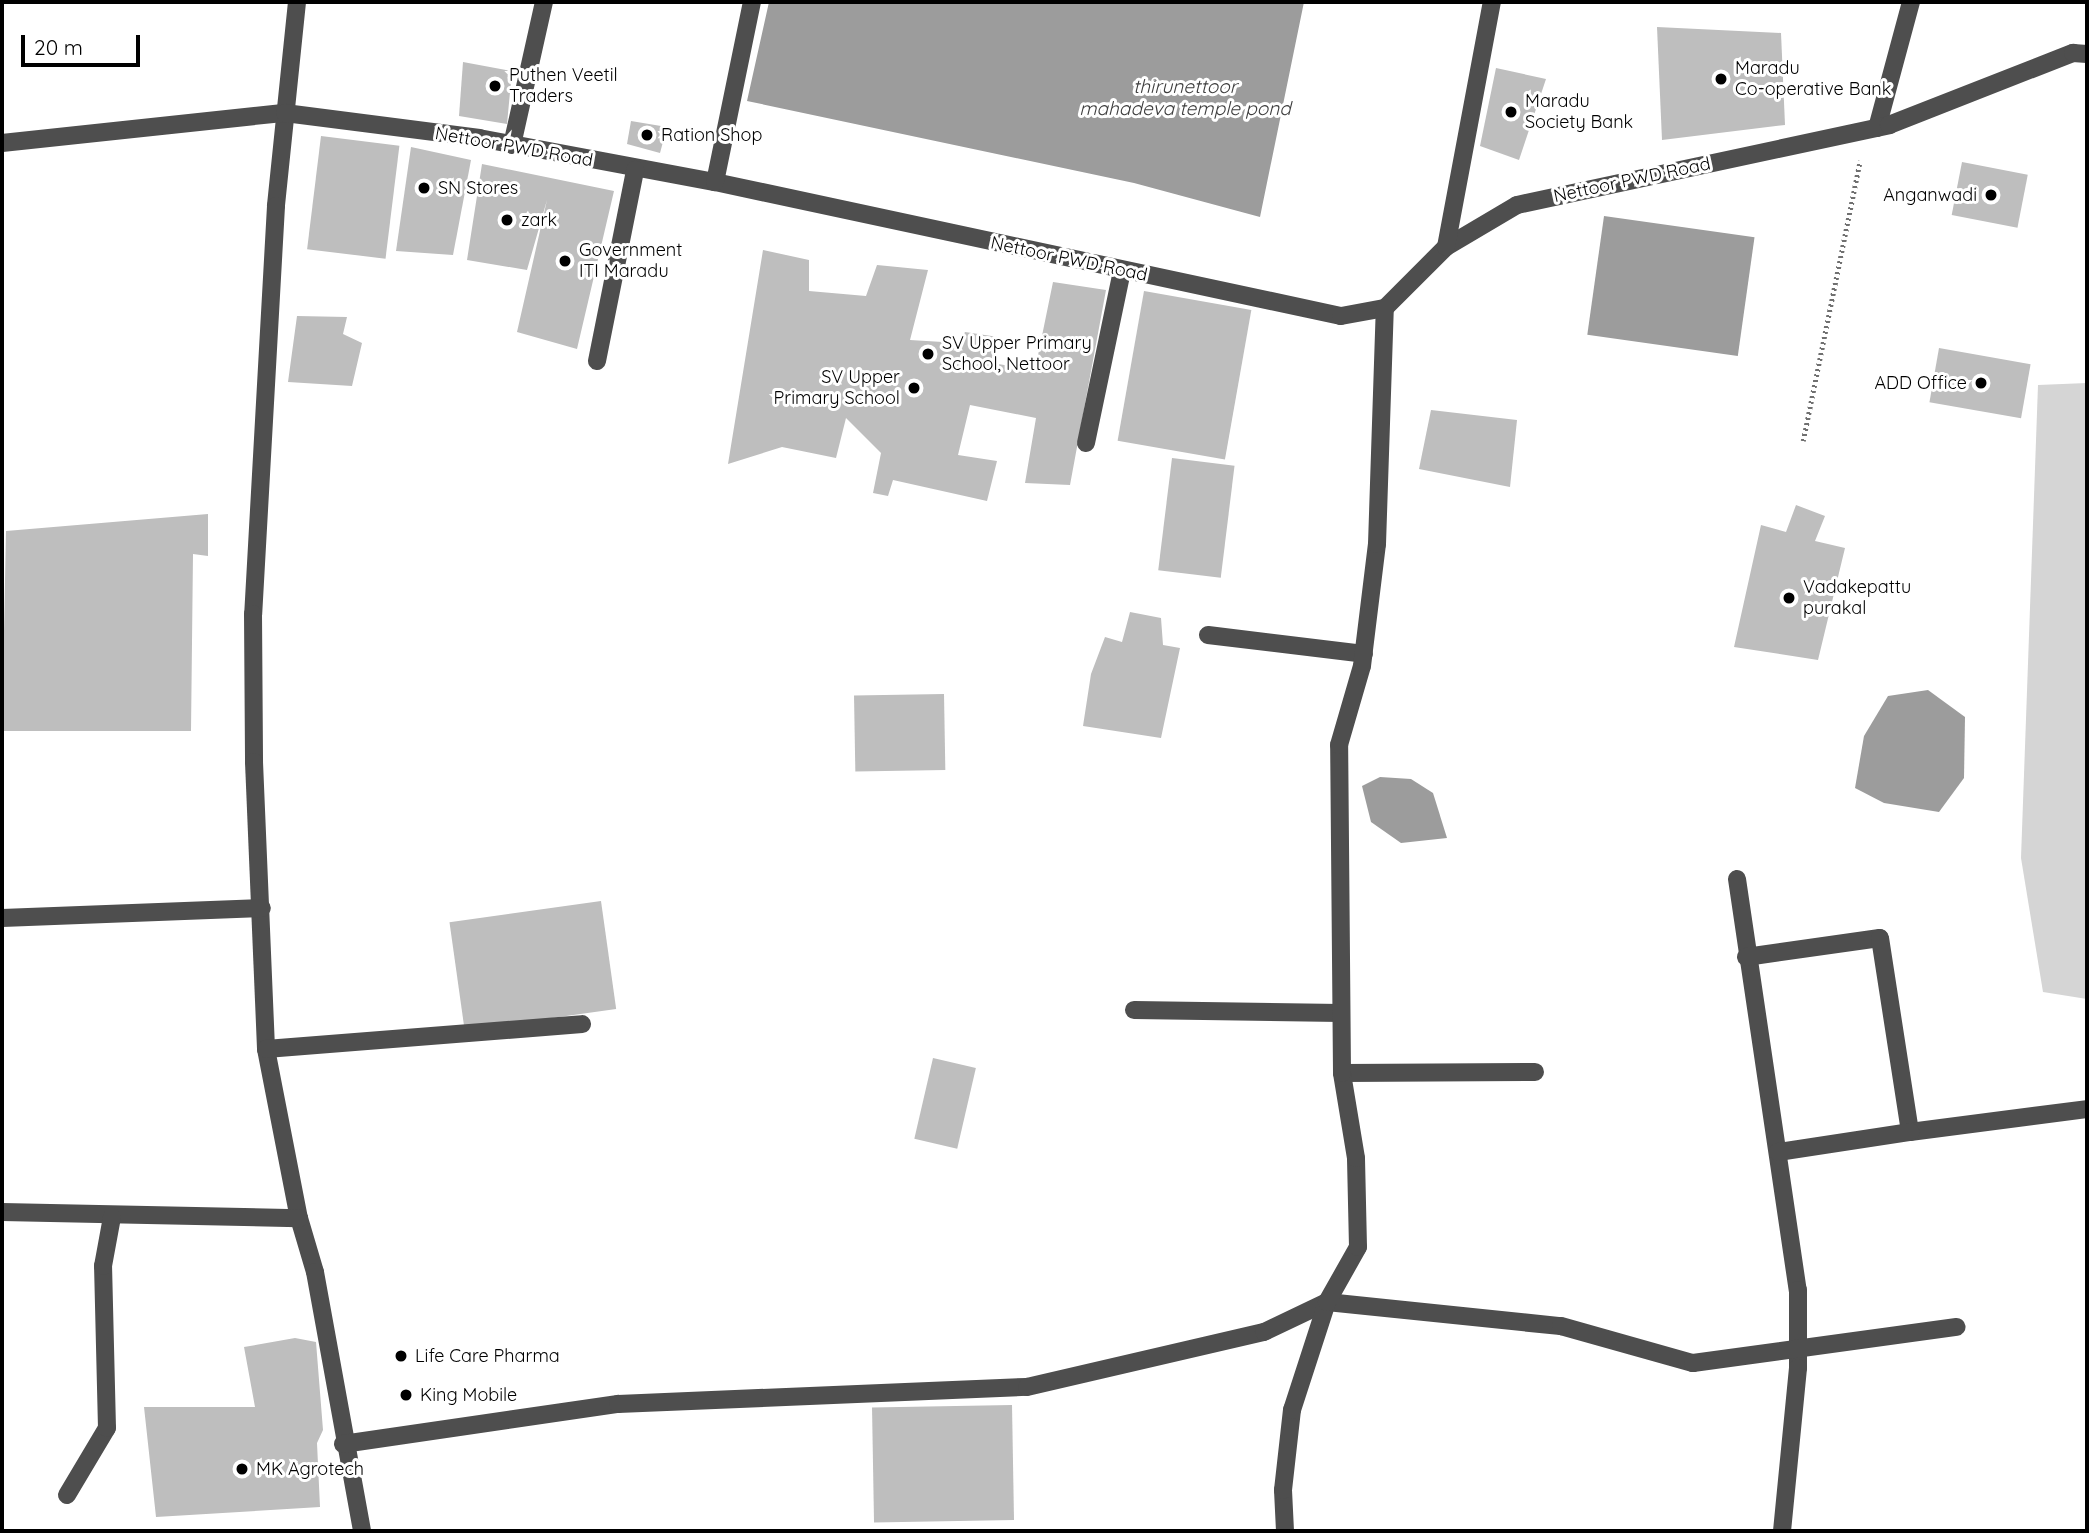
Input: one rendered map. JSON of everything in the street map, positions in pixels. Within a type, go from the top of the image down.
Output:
[{"type":"street","points":[[296,2],[285,113],[253,614],[254,762],[267,1049],[299,1218],[315,1272],[343,1444],[362,1531]]},
{"type":"street","points":[[512,145],[544,2]]},
{"type":"street","points":[[715,182],[752,2]]},
{"type":"street","points":[[1446,247],[1492,2]]},
{"type":"street","points":[[1871,129],[1911,2]]},
{"type":"street","name":"Nettoor PWD Road","points":[[2,143],[285,113],[512,145],[635,170],[715,182],[1341,316],[1385,308],[1446,247],[1517,205],[1871,129],[2073,53],[2087,54]]},
{"type":"street","points":[[597,361],[635,170]]},
{"type":"street","points":[[1086,443],[1122,271]]},
{"type":"street","points":[[1285,1531],[1283,1490],[1292,1410],[1327,1302],[1358,1247],[1356,1158],[1342,1073],[1339,745],[1364,654],[1377,544],[1385,308]]},
{"type":"street","points":[[1208,635],[1364,654]]},
{"type":"street","points":[[1737,879],[1746,957],[1797,1280],[1799,1346],[1782,1531]]},
{"type":"street","points":[[2,918],[262,908]]},
{"type":"street","points":[[1746,957],[1880,938],[1910,1132]]},
{"type":"street","points":[[1134,1010],[1341,1013]]},
{"type":"street","points":[[267,1049],[582,1024]]},
{"type":"street","points":[[1342,1073],[1535,1072]]},
{"type":"street","points":[[1778,1152],[2087,1109]]},
{"type":"street","points":[[2,1212],[113,1217],[299,1218]]},
{"type":"street","points":[[67,1495],[107,1428],[103,1266],[113,1217]]},
{"type":"street","points":[[343,1444],[618,1404],[1027,1387],[1264,1332],[1327,1302],[1561,1326],[1693,1363],[1799,1346],[1956,1327]]},
{"type":"path","points":[[1803,441],[1871,129]]},
{"type":"shaded area","points":[[2087,383],[2087,999],[2043,992],[2021,858],[2038,385]]},
{"type":"water","name":"thirunettoor mahadeva temple pond","points":[[769,2],[1304,2],[1260,217],[1134,183],[747,101]]},
{"type":"water","points":[[1604,216],[1755,237],[1738,356],[1587,335]]},
{"type":"water","points":[[1928,690],[1965,717],[1964,778],[1939,812],[1884,803],[1855,788],[1864,736],[1888,696]]},
{"type":"water","points":[[1380,777],[1411,779],[1433,793],[1447,838],[1401,843],[1371,822],[1362,786]]},
{"type":"building","name":"Maradu Co-operative Bank","points":[[1657,27],[1781,33],[1785,125],[1662,140]]},
{"type":"building","points":[[463,62],[512,71],[507,124],[459,116]]},
{"type":"building","name":"Maradu Society Bank","points":[[1496,68],[1546,79],[1519,160],[1480,146]]},
{"type":"building","name":"Ration Shop","points":[[631,121],[667,127],[660,153],[627,144]]},
{"type":"building","points":[[321,136],[399,146],[386,259],[307,249]]},
{"type":"building","points":[[411,147],[471,160],[453,255],[396,251]]},
{"type":"building","name":"Anganwadi","points":[[1962,162],[2028,175],[2017,228],[1952,215]]},
{"type":"building","name":"Government ITI Maradu","points":[[482,164],[614,191],[577,349],[517,332],[547,200],[527,270],[467,260]]},
{"type":"building","name":"SV Upper Primary School","points":[[763,250],[809,260],[809,291],[866,296],[877,265],[928,270],[910,340],[959,343],[965,332],[998,337],[992,363],[1035,370],[1053,282],[1106,290],[1070,485],[1025,483],[1036,418],[970,405],[958,455],[997,461],[987,501],[893,480],[888,496],[873,493],[881,453],[846,418],[836,458],[782,447],[728,464]]},
{"type":"building","points":[[1144,291],[1251,310],[1225,460],[1118,441]]},
{"type":"building","points":[[297,316],[347,317],[343,334],[362,343],[352,386],[288,382]]},
{"type":"building","name":"ADD Office","points":[[1939,348],[2031,364],[2021,418],[1929,402]]},
{"type":"building","points":[[1431,410],[1517,420],[1510,487],[1419,469]]},
{"type":"building","points":[[1172,458],[1235,466],[1221,578],[1158,570]]},
{"type":"building","name":"Vadakepattu purakal","points":[[1796,505],[1825,516],[1815,541],[1845,548],[1818,660],[1734,647],[1761,525],[1786,532]]},
{"type":"building","points":[[208,514],[208,556],[193,554],[191,731],[2,731],[6,531]]},
{"type":"building","points":[[1130,612],[1161,618],[1163,645],[1180,648],[1161,738],[1083,726],[1091,674],[1105,637],[1122,642]]},
{"type":"building","points":[[944,694],[945,770],[855,772],[854,696]]},
{"type":"building","points":[[601,901],[616,1009],[465,1030],[449,922]]},
{"type":"building","points":[[933,1058],[976,1068],[957,1149],[914,1139]]},
{"type":"building","points":[[295,1338],[316,1342],[323,1430],[317,1443],[320,1507],[156,1517],[144,1407],[255,1407],[244,1347]]},
{"type":"building","points":[[1012,1405],[1014,1520],[874,1522],[872,1407]]},
{"type":"place","name":"Maradu Co-operative Bank","points":[[1721,79]]},
{"type":"place","name":"Puthen Veetil Traders","points":[[495,86]]},
{"type":"place","name":"Maradu Society Bank","points":[[1511,112]]},
{"type":"place","name":"Ration Shop","points":[[647,135]]},
{"type":"place","name":"SN Stores","points":[[424,188]]},
{"type":"place","name":"Anganwadi","points":[[1991,195]]},
{"type":"place","name":"zark","points":[[507,220]]},
{"type":"place","name":"Government ITI Maradu","points":[[565,261]]},
{"type":"place","name":"SV Upper Primary School, Nettoor","points":[[928,354]]},
{"type":"place","name":"ADD Office","points":[[1981,383]]},
{"type":"place","name":"SV Upper Primary School","points":[[914,388]]},
{"type":"place","name":"Vadakepattu purakal","points":[[1789,598]]},
{"type":"place","name":"Life Care Pharma","points":[[401,1356]]},
{"type":"place","name":"King Mobile","points":[[406,1395]]},
{"type":"place","name":"MK Agrotech","points":[[242,1469]]}]
